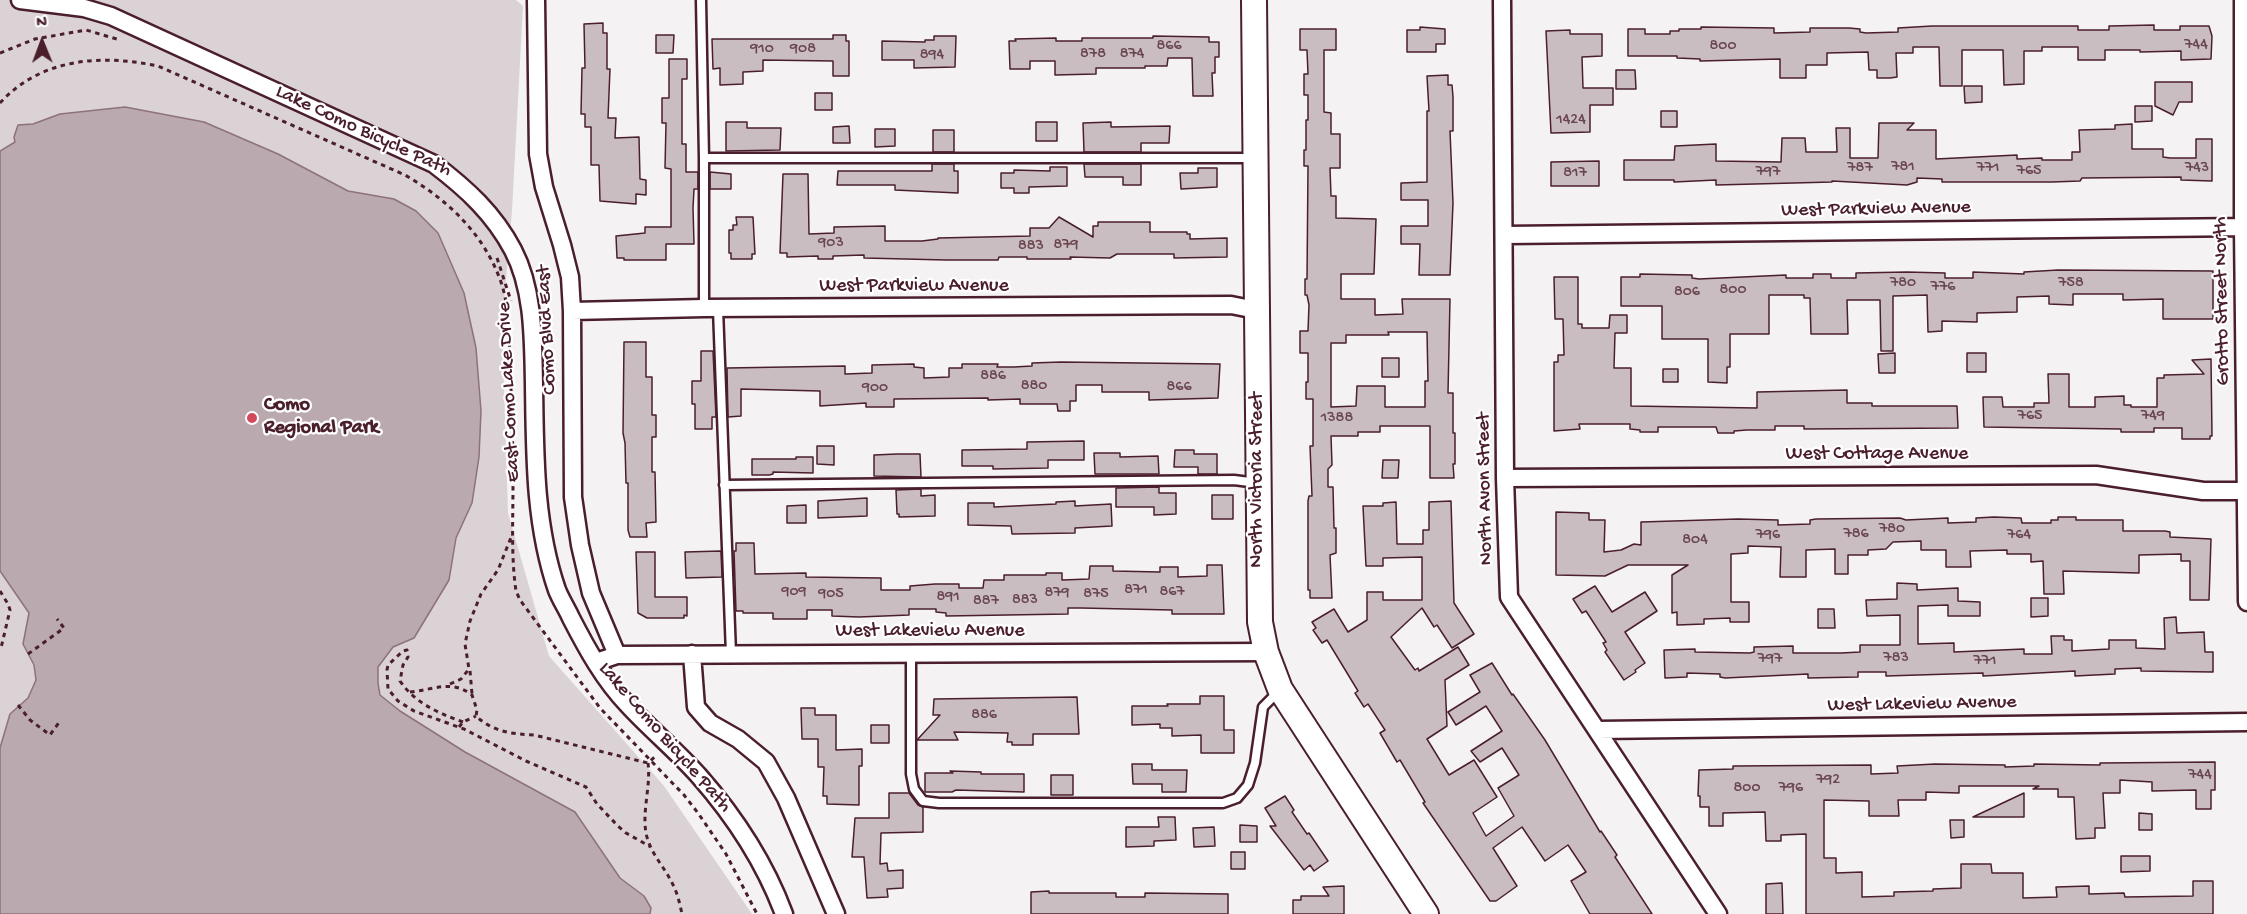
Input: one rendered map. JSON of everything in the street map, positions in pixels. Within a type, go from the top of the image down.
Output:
[{"type":"street","name":"East Como Lake Drive","points":[[20,0],[84,8],[111,16],[434,164],[476,198],[496,221],[514,252],[524,280],[533,352],[539,516],[558,592],[582,639],[619,696],[670,745],[727,810],[748,841],[784,914]]},
{"type":"street","name":"Como Blvd East","points":[[536,0],[538,154],[544,186],[570,277],[573,497],[580,545],[591,593],[617,655]]},
{"type":"street","name":"North Victoria Street","points":[[1254,0],[1260,622],[1266,652],[1281,689],[1426,914]]},
{"type":"street","name":"North Avon Street","points":[[1502,0],[1505,478],[1509,597],[1718,914]]},
{"type":"street","name":"Grotto Street North","points":[[2243,0],[2247,602]]},
{"type":"street","name":"West Parkview Avenue","points":[[1505,235],[2245,227]]},
{"type":"street","name":"West Parkview Avenue","points":[[572,311],[1231,306],[1256,310]]},
{"type":"street","name":"West Cottage Avenue","points":[[1505,478],[2096,475],[2203,491],[2247,491]]},
{"type":"street","name":"West Lakeview Avenue","points":[[596,662],[617,655],[1266,652]]},
{"type":"street","points":[[692,654],[696,707],[710,723],[738,739],[766,762],[786,798],[836,914]]},
{"type":"street","name":"West Lakeview Avenue","points":[[1598,730],[2247,722]]},
{"type":"lane","points":[[701,0],[704,158],[711,309],[724,485],[731,654]]},
{"type":"lane","points":[[704,158],[1255,158]]},
{"type":"lane","points":[[724,485],[1234,480],[1258,483]]},
{"type":"lane","points":[[911,654],[911,774],[914,789],[923,801],[939,803],[1222,803],[1237,798],[1248,785],[1255,763],[1263,707],[1281,689]]},
{"type":"path","points":[[0,53],[35,39],[86,30],[128,42]]},
{"type":"path","points":[[0,103],[22,83],[52,68],[73,63],[118,60],[158,66],[405,176],[434,194],[467,222],[481,243],[501,282],[506,304],[513,432],[515,583],[520,600],[588,694],[650,762],[684,795],[726,854],[757,914]]},
{"type":"path","points":[[494,249],[512,304]]},
{"type":"path","points":[[476,717],[477,710],[472,694],[465,644],[470,621],[481,594],[498,570],[513,533]]},
{"type":"path","points":[[1,594],[10,610],[1,648]]},
{"type":"path","points":[[28,654],[64,628],[57,619]]},
{"type":"path","points":[[463,722],[424,706],[400,681],[403,665],[409,653],[407,650],[388,665],[387,683],[392,695],[414,711],[459,727],[553,774],[585,787],[613,822],[626,833],[651,847]]},
{"type":"path","points":[[410,692],[449,685],[461,679],[470,669]]},
{"type":"path","points":[[449,685],[472,694]]},
{"type":"path","points":[[18,705],[30,720],[50,735],[60,721]]},
{"type":"path","points":[[476,717],[485,725],[504,732],[534,735],[650,762]]},
{"type":"path","points":[[459,727],[463,722],[476,717]]},
{"type":"path","name":"Lake Como Bicycle Path","points":[[653,748],[663,758]]},
{"type":"path","points":[[658,754],[650,762],[645,822],[651,847],[656,859],[675,887],[682,914]]},
{"type":"shaded area","name":"Como Regional Park","points":[[0,0],[516,0],[523,6],[512,211],[502,324],[508,513],[549,656],[664,786],[752,914],[0,914]]},
{"type":"shaded area","name":"Como Regional Park","points":[[125,107],[204,122],[278,154],[348,191],[394,199],[416,211],[438,233],[464,293],[476,348],[481,411],[479,457],[472,503],[456,538],[449,580],[414,638],[393,647],[378,667],[380,695],[400,711],[465,752],[575,812],[620,878],[644,896],[651,908],[650,914],[0,914],[0,748],[10,714],[28,698],[36,680],[34,665],[23,644],[29,613],[0,571],[0,151],[15,142],[14,137],[18,125],[33,124],[60,114]]},
{"type":"building","points":[[603,23],[603,33],[607,33],[607,69],[610,69],[608,118],[616,118],[615,138],[639,137],[640,179],[646,180],[646,195],[636,194],[636,204],[600,201],[599,165],[591,165],[591,127],[585,127],[585,114],[581,114],[582,68],[585,68],[584,24]]},
{"type":"building","points":[[2154,25],[2154,30],[2180,30],[2180,26],[2209,26],[2212,36],[2211,59],[2181,60],[2181,51],[2105,50],[2105,60],[2078,60],[2078,47],[2042,47],[2042,51],[2024,51],[2024,84],[2004,85],[2003,50],[1962,50],[1962,86],[1940,86],[1939,47],[1913,47],[1913,53],[1896,53],[1897,77],[1890,78],[1877,78],[1877,70],[1869,70],[1868,52],[1827,53],[1827,65],[1806,65],[1806,78],[1780,78],[1780,59],[1700,61],[1700,59],[1677,58],[1677,56],[1628,56],[1628,29],[1645,29],[1645,34],[1670,34],[1670,31],[1701,29],[1701,27],[1774,28],[1774,33],[1810,32],[1810,28],[1849,28],[1860,29],[1860,32],[1866,33],[1898,32],[1898,28],[1932,26],[2078,26],[2078,30],[2109,30],[2109,26]]},
{"type":"building","points":[[1420,27],[1445,29],[1445,44],[1436,44],[1436,52],[1407,52],[1407,30],[1420,30]]},
{"type":"building","points":[[1300,29],[1336,29],[1336,50],[1324,50],[1324,112],[1331,113],[1331,134],[1340,134],[1340,168],[1330,168],[1331,196],[1336,196],[1336,218],[1376,219],[1374,274],[1341,274],[1341,299],[1375,299],[1375,315],[1403,314],[1402,299],[1450,299],[1448,393],[1453,393],[1454,478],[1430,478],[1430,426],[1380,426],[1380,432],[1358,432],[1358,436],[1331,436],[1332,465],[1328,469],[1328,487],[1333,487],[1334,528],[1336,528],[1336,553],[1330,555],[1332,598],[1310,598],[1310,590],[1308,590],[1308,501],[1309,496],[1312,496],[1310,446],[1313,446],[1313,399],[1306,399],[1308,353],[1300,353],[1300,331],[1308,331],[1309,305],[1307,295],[1305,295],[1308,166],[1304,166],[1308,95],[1304,95],[1304,74],[1308,74],[1307,50],[1300,50]],"holes":[[[1427,332],[1428,381],[1425,381],[1425,407],[1385,407],[1385,386],[1357,386],[1356,406],[1331,407],[1331,343],[1346,343],[1346,335]]]},
{"type":"building","points":[[1570,30],[1570,34],[1602,34],[1602,56],[1582,57],[1583,88],[1613,88],[1613,105],[1590,105],[1590,132],[1551,133],[1546,31]]},
{"type":"building","points":[[656,35],[674,35],[673,53],[656,53]]},
{"type":"building","points":[[833,35],[846,35],[846,41],[849,41],[849,76],[833,76],[833,61],[763,60],[763,71],[743,72],[743,84],[720,85],[720,68],[713,69],[712,39],[833,39]]},
{"type":"building","points":[[934,36],[956,36],[955,67],[914,68],[914,60],[882,60],[882,41],[925,42],[925,40],[934,40]]},
{"type":"building","points":[[1153,36],[1209,37],[1209,42],[1219,42],[1219,57],[1215,57],[1215,73],[1212,73],[1213,96],[1193,96],[1192,58],[1168,58],[1167,66],[1096,68],[1096,74],[1055,75],[1055,61],[1030,61],[1030,69],[1010,69],[1009,41],[1016,41],[1015,39],[1056,38],[1056,41],[1082,41],[1082,38],[1153,38]]},
{"type":"building","points":[[669,59],[687,59],[687,79],[682,79],[682,144],[686,144],[686,172],[698,172],[698,189],[694,189],[694,244],[666,244],[666,260],[624,260],[624,258],[617,258],[616,236],[645,233],[645,227],[671,227],[671,169],[665,168],[666,123],[662,123],[662,98],[669,98]]},
{"type":"building","points":[[1616,70],[1635,70],[1636,89],[1616,89]]},
{"type":"building","points":[[1448,75],[1448,85],[1452,85],[1453,97],[1453,131],[1450,131],[1453,203],[1450,275],[1419,275],[1420,244],[1401,244],[1401,226],[1428,226],[1428,200],[1401,200],[1401,183],[1427,182],[1427,111],[1429,111],[1427,76]]},
{"type":"building","points":[[2155,82],[2192,82],[2192,102],[2179,102],[2173,115],[2155,106]]},
{"type":"building","points":[[1964,86],[1982,86],[1982,102],[1965,103]]},
{"type":"building","points":[[815,93],[832,93],[832,110],[815,110]]},
{"type":"building","points":[[2135,106],[2152,106],[2152,121],[2135,122]]},
{"type":"building","points":[[1661,111],[1677,111],[1677,127],[1661,127]]},
{"type":"building","points":[[726,122],[747,122],[747,128],[781,128],[780,150],[726,151]]},
{"type":"building","points":[[1036,122],[1057,122],[1057,141],[1036,141]]},
{"type":"building","points":[[1111,122],[1111,127],[1170,126],[1169,143],[1141,143],[1141,152],[1084,152],[1083,123]]},
{"type":"building","points":[[1879,123],[1914,123],[1907,130],[1936,130],[1936,159],[2017,155],[2017,159],[2042,158],[2042,160],[2072,160],[2072,152],[2080,152],[2079,130],[2115,129],[2115,125],[2132,124],[2132,149],[2163,149],[2163,157],[2196,158],[2196,139],[2212,139],[2212,181],[2181,180],[2181,177],[2082,178],[2080,181],[2052,182],[1942,182],[1942,179],[1917,178],[1917,182],[1907,185],[1832,181],[1716,185],[1716,180],[1674,182],[1674,180],[1624,180],[1624,160],[1674,160],[1675,146],[1716,144],[1716,161],[1781,162],[1782,138],[1805,138],[1806,152],[1837,152],[1836,128],[1850,128],[1850,158],[1878,158]]},
{"type":"building","points":[[849,126],[850,143],[833,143],[833,127]]},
{"type":"building","points":[[875,129],[895,129],[895,146],[875,147]]},
{"type":"building","points":[[933,130],[954,130],[954,152],[933,152]]},
{"type":"building","points":[[1599,161],[1599,186],[1551,186],[1551,162]]},
{"type":"building","points":[[932,164],[954,164],[954,171],[958,171],[958,193],[895,190],[895,185],[837,185],[838,171],[932,171]]},
{"type":"building","points":[[1084,164],[1141,164],[1141,185],[1123,185],[1123,177],[1085,177]]},
{"type":"building","points":[[1050,167],[1067,167],[1067,186],[1029,187],[1029,193],[1014,193],[1014,188],[1001,188],[1001,173],[1014,173],[1014,170],[1050,171]]},
{"type":"building","points":[[1198,168],[1217,168],[1217,187],[1181,189],[1180,173],[1198,173]]},
{"type":"building","points":[[710,172],[731,174],[731,189],[710,189]]},
{"type":"building","points":[[783,174],[808,174],[809,234],[834,233],[834,227],[885,226],[885,241],[1030,236],[1030,228],[1049,228],[1059,217],[1093,237],[1093,226],[1098,226],[1098,222],[1150,222],[1150,232],[1187,232],[1190,234],[1190,239],[1227,238],[1227,257],[1174,258],[1174,254],[1117,254],[1110,258],[999,257],[998,260],[946,260],[864,258],[864,255],[833,256],[833,259],[818,259],[818,256],[787,257],[787,253],[780,253]]},
{"type":"building","points":[[736,217],[753,217],[755,254],[752,254],[752,259],[731,259],[729,230],[733,230],[733,225],[737,225]]},
{"type":"building","points":[[2058,270],[2213,271],[2213,319],[2163,319],[2163,299],[2123,300],[2123,294],[2073,294],[2073,305],[2049,304],[2049,296],[2017,297],[2017,312],[1977,313],[1977,322],[1942,321],[1942,331],[1928,332],[1927,295],[1893,296],[1893,351],[1881,351],[1880,300],[1847,300],[1848,334],[1811,334],[1810,298],[1804,298],[1804,295],[1769,295],[1769,334],[1730,334],[1730,367],[1727,367],[1727,383],[1708,382],[1708,339],[1662,339],[1662,306],[1621,306],[1621,277],[1640,277],[1640,274],[1692,275],[1692,278],[1699,279],[1786,275],[1786,278],[1813,278],[1813,274],[1831,274],[1831,278],[1856,278],[1856,273],[1907,272],[1945,273],[1945,278],[1973,278],[1973,272],[2024,274],[2024,272]]},
{"type":"building","points":[[1554,277],[1578,277],[1578,324],[1582,324],[1582,328],[1609,328],[1610,315],[1627,315],[1627,333],[1615,333],[1614,368],[1631,368],[1631,406],[1757,408],[1757,392],[1847,390],[1847,403],[1872,403],[1872,406],[1957,406],[1958,428],[1804,429],[1804,426],[1775,426],[1775,430],[1718,433],[1716,427],[1658,427],[1658,432],[1640,432],[1640,430],[1630,429],[1630,424],[1579,424],[1580,429],[1554,431],[1554,362],[1558,362],[1558,355],[1564,355],[1563,319],[1555,319]]},
{"type":"building","points":[[624,342],[646,342],[646,377],[652,377],[652,415],[656,415],[656,437],[652,437],[652,472],[655,472],[656,522],[646,523],[647,537],[630,537],[628,530],[628,483],[626,483],[623,433]]},
{"type":"building","points":[[701,351],[713,351],[716,417],[712,417],[712,429],[695,429],[692,381],[701,381]]},
{"type":"building","points":[[1895,353],[1895,373],[1879,373],[1878,354]]},
{"type":"building","points":[[1967,353],[1986,353],[1986,372],[1967,372]]},
{"type":"building","points":[[1382,358],[1399,358],[1399,377],[1382,377]]},
{"type":"building","points":[[2211,359],[2212,436],[2210,439],[2182,439],[2182,428],[2154,428],[2154,432],[2121,432],[2121,429],[1984,427],[1983,397],[2002,397],[2003,407],[2034,407],[2034,403],[2049,403],[2048,374],[2069,374],[2069,407],[2095,407],[2095,397],[2124,396],[2124,405],[2157,407],[2157,378],[2164,378],[2164,375],[2204,374],[2192,360]]},
{"type":"building","points":[[1032,363],[1220,364],[1218,398],[1149,400],[1149,392],[1102,392],[1102,385],[1076,385],[1076,401],[1070,401],[1070,411],[1058,411],[1057,404],[1020,404],[1020,399],[988,400],[988,398],[894,399],[894,407],[866,407],[866,403],[820,406],[820,391],[741,389],[741,416],[728,417],[727,368],[845,366],[845,374],[872,373],[872,365],[914,364],[914,367],[924,368],[924,378],[949,377],[949,368],[962,368],[962,364],[998,364],[997,367],[1014,367],[1032,366]]},
{"type":"building","points":[[1663,369],[1678,369],[1678,382],[1663,382]]},
{"type":"building","points":[[1084,441],[1084,460],[1048,460],[1048,468],[993,469],[993,466],[962,466],[962,450],[1027,449],[1027,442]]},
{"type":"building","points":[[817,446],[834,446],[834,465],[817,464]]},
{"type":"building","points":[[1175,450],[1194,450],[1194,454],[1217,454],[1217,474],[1198,474],[1198,467],[1174,467]]},
{"type":"building","points":[[1094,453],[1120,453],[1120,457],[1158,456],[1159,474],[1095,474]]},
{"type":"building","points":[[920,454],[921,477],[874,476],[874,455]]},
{"type":"building","points":[[796,457],[813,457],[813,473],[773,472],[769,475],[752,475],[752,459],[796,459]]},
{"type":"building","points":[[1383,460],[1399,460],[1398,478],[1382,478]]},
{"type":"building","points":[[1159,487],[1159,493],[1176,493],[1176,514],[1154,515],[1154,507],[1116,507],[1116,488]]},
{"type":"building","points":[[921,489],[921,496],[935,495],[935,516],[899,517],[896,490]]},
{"type":"building","points":[[1212,495],[1233,495],[1233,519],[1212,519]]},
{"type":"building","points":[[867,498],[867,516],[818,518],[818,501]]},
{"type":"building","points":[[1075,501],[1075,506],[1111,504],[1112,526],[1075,528],[1075,533],[1012,534],[1011,526],[968,525],[968,503],[994,503],[994,507]]},
{"type":"building","points":[[1451,501],[1454,603],[1474,634],[1452,648],[1422,608],[1391,637],[1415,670],[1418,668],[1419,671],[1458,647],[1469,665],[1445,680],[1447,726],[1427,739],[1449,775],[1474,760],[1497,797],[1473,813],[1486,836],[1514,816],[1498,788],[1519,775],[1502,748],[1480,762],[1471,751],[1502,731],[1486,706],[1456,725],[1448,712],[1480,692],[1470,675],[1492,663],[1545,740],[1652,914],[1590,914],[1571,881],[1586,872],[1568,845],[1545,861],[1522,827],[1493,848],[1517,886],[1496,901],[1490,901],[1423,803],[1425,802],[1400,760],[1397,762],[1380,733],[1385,730],[1368,704],[1364,707],[1355,693],[1358,691],[1327,640],[1322,643],[1313,630],[1316,628],[1312,622],[1334,609],[1348,632],[1367,620],[1367,592],[1383,592],[1383,600],[1422,600],[1422,557],[1383,558],[1383,566],[1366,566],[1363,506],[1383,506],[1383,503],[1396,502],[1397,544],[1423,544],[1423,530],[1429,530],[1429,502]]},
{"type":"building","points":[[806,505],[806,523],[787,523],[787,506]]},
{"type":"building","points":[[1556,512],[1589,513],[1589,520],[1605,520],[1604,552],[1621,550],[1634,544],[1641,545],[1641,522],[1738,519],[1778,520],[1778,525],[1810,524],[1810,520],[1816,519],[1948,518],[1948,523],[1976,522],[1976,518],[1994,517],[2021,518],[2022,523],[2051,523],[2051,520],[2058,520],[2058,517],[2076,517],[2076,520],[2123,520],[2123,531],[2165,531],[2170,532],[2170,537],[2211,539],[2209,600],[2190,600],[2190,561],[2181,561],[2181,554],[2139,555],[2139,573],[2063,571],[2064,594],[2044,594],[2043,561],[2031,562],[2031,554],[2007,554],[2007,550],[1970,551],[1971,567],[1946,567],[1946,550],[1921,550],[1921,541],[1893,542],[1886,549],[1868,550],[1868,555],[1848,555],[1848,574],[1835,574],[1835,549],[1806,550],[1806,577],[1780,577],[1781,547],[1748,546],[1748,553],[1731,554],[1731,602],[1749,602],[1749,622],[1730,622],[1730,618],[1704,619],[1704,624],[1677,625],[1677,612],[1672,613],[1672,575],[1688,565],[1628,565],[1605,576],[1556,575]]},
{"type":"building","points":[[736,543],[754,543],[755,574],[806,573],[806,577],[881,578],[881,590],[910,590],[910,586],[935,584],[959,584],[959,588],[983,588],[984,580],[1004,580],[1004,575],[1062,573],[1062,580],[1089,579],[1090,566],[1113,566],[1113,571],[1160,572],[1160,567],[1178,567],[1178,577],[1207,576],[1207,565],[1222,565],[1224,614],[1172,614],[1172,610],[1068,608],[1068,614],[946,616],[946,613],[936,612],[936,609],[909,609],[909,615],[859,617],[832,616],[832,610],[807,610],[807,619],[773,619],[773,613],[736,611],[734,551],[736,551]]},
{"type":"building","points":[[721,551],[722,577],[686,578],[685,552]]},
{"type":"building","points":[[636,552],[655,552],[655,597],[687,597],[687,616],[684,615],[684,618],[647,618],[638,613]]},
{"type":"building","points":[[1897,583],[1917,584],[1917,590],[1958,588],[1958,601],[1980,602],[1980,616],[1948,616],[1948,605],[1918,606],[1918,644],[1954,643],[1954,652],[2024,649],[2024,654],[2052,654],[2051,636],[2064,636],[2064,640],[2072,640],[2072,651],[2109,649],[2109,640],[2136,640],[2136,648],[2165,649],[2164,618],[2176,617],[2177,633],[2204,632],[2205,652],[2213,652],[2213,672],[2141,671],[2141,668],[2115,669],[2115,674],[2075,676],[2075,671],[1983,676],[1983,673],[1886,676],[1886,672],[1858,672],[1858,677],[1808,678],[1808,674],[1725,678],[1720,677],[1720,674],[1687,673],[1687,677],[1665,678],[1664,650],[1695,649],[1695,652],[1750,653],[1754,652],[1754,647],[1793,646],[1793,653],[1841,653],[1860,652],[1860,645],[1900,645],[1900,615],[1867,616],[1866,600],[1897,599]]},
{"type":"building","points":[[1595,586],[1612,612],[1645,592],[1657,611],[1625,632],[1645,663],[1624,680],[1605,652],[1607,650],[1603,643],[1606,642],[1586,611],[1582,613],[1573,599]]},
{"type":"building","points":[[2031,598],[2048,598],[2048,616],[2031,617]]},
{"type":"building","points":[[1818,609],[1834,609],[1835,628],[1818,628]]},
{"type":"building","points":[[1200,696],[1224,696],[1224,730],[1234,730],[1234,753],[1201,753],[1201,735],[1172,736],[1172,728],[1160,728],[1160,724],[1132,725],[1132,706],[1200,704]]},
{"type":"building","points":[[1077,697],[1079,734],[1033,734],[1033,745],[1012,745],[1012,742],[1007,742],[1008,733],[954,732],[958,740],[917,740],[940,715],[933,715],[934,699]]},
{"type":"building","points":[[801,708],[815,708],[815,715],[836,715],[836,750],[862,749],[862,766],[859,766],[859,805],[827,804],[827,796],[823,796],[824,767],[818,767],[818,739],[802,739]]},
{"type":"building","points":[[871,725],[889,725],[889,743],[871,743]]},
{"type":"building","points":[[2215,762],[2215,790],[2211,790],[2211,809],[2196,809],[2196,790],[2152,791],[2152,782],[2120,780],[2120,793],[2103,793],[2105,828],[2095,828],[2095,838],[2076,839],[2074,797],[2058,797],[2058,789],[2033,789],[2039,786],[1959,786],[1959,793],[1926,792],[1926,800],[1898,800],[1899,816],[1869,816],[1869,801],[1824,800],[1824,858],[1836,858],[1836,873],[1862,872],[1862,897],[1894,896],[1894,892],[1961,888],[1961,864],[1991,864],[1992,873],[2023,873],[2023,898],[2057,897],[2056,887],[2089,886],[2089,894],[2124,893],[2125,897],[2193,896],[2193,881],[2213,881],[2213,914],[1806,914],[1806,834],[1781,835],[1781,841],[1766,841],[1765,812],[1723,813],[1723,826],[1709,826],[1709,807],[1700,807],[1700,796],[1698,796],[1699,770],[1733,769],[1733,766],[1871,765],[1871,774],[1898,773],[1897,766],[1935,764],[2005,765],[2005,767],[2034,766],[2034,764]]},
{"type":"building","points":[[1132,764],[1152,764],[1152,770],[1187,770],[1186,792],[1162,792],[1162,784],[1133,784]]},
{"type":"building","points":[[950,771],[1024,774],[1024,792],[956,790],[925,792],[925,773],[953,773]]},
{"type":"building","points":[[1051,775],[1073,775],[1073,795],[1051,795]]},
{"type":"building","points":[[889,793],[909,793],[918,805],[923,807],[923,832],[881,833],[880,864],[887,863],[888,871],[903,870],[903,888],[887,889],[888,897],[867,898],[864,857],[852,857],[855,818],[889,818]]},
{"type":"building","points":[[2024,793],[2024,817],[1973,817]]},
{"type":"building","points":[[1285,796],[1294,810],[1292,812],[1328,861],[1314,871],[1310,865],[1304,870],[1270,826],[1276,826],[1265,808]]},
{"type":"building","points":[[2139,813],[2152,814],[2152,830],[2139,830]]},
{"type":"building","points":[[1158,817],[1175,817],[1176,840],[1154,841],[1154,846],[1126,847],[1126,827],[1159,827]]},
{"type":"building","points":[[1950,820],[1964,820],[1964,837],[1951,838]]},
{"type":"building","points":[[1240,825],[1257,826],[1257,842],[1240,842]]},
{"type":"building","points":[[1214,827],[1215,846],[1194,847],[1193,828]]},
{"type":"building","points":[[1231,852],[1245,852],[1245,869],[1231,869]]},
{"type":"building","points":[[2121,856],[2150,856],[2150,871],[2121,872]]},
{"type":"building","points":[[1782,883],[1783,914],[1766,914],[1766,884]]},
{"type":"building","points":[[1344,886],[1344,914],[1293,914],[1293,900],[1301,900],[1301,896],[1329,896],[1323,887]]},
{"type":"building","points":[[1049,891],[1049,893],[1116,893],[1116,897],[1145,897],[1145,893],[1228,894],[1228,914],[1031,914],[1031,892]]},
{"type":"place","name":"Como Regional Park","points":[[252,418]]}]
